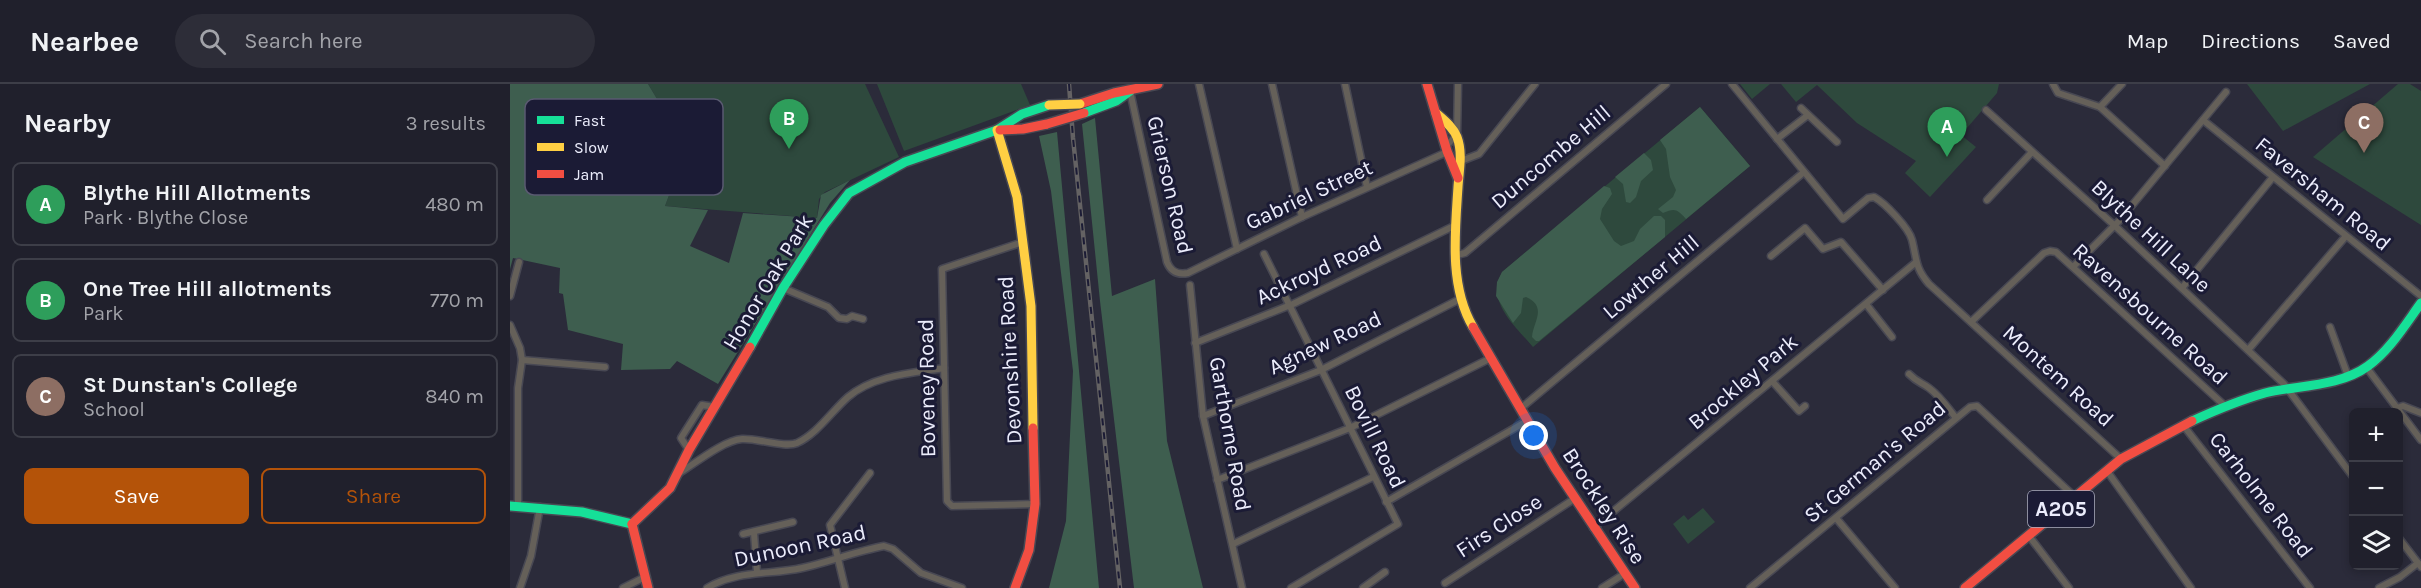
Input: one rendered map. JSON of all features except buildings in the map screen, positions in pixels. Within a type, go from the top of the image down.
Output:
[{"type":"main road","name":"Honor Oak Park","points":[[997,130],[1023,129],[1047,124],[1114,93],[1158,84]]},
{"type":"main road","points":[[1427,84],[1436,113],[1445,129],[1444,142],[1458,178]]},
{"type":"main road","name":"Honor Oak Park","points":[[632,524],[670,488],[689,450],[783,288],[824,225],[849,193],[905,162],[997,130],[1022,114],[1049,105],[1082,109]]},
{"type":"main road","points":[[1445,129],[1457,135]]},
{"type":"main road","name":"Devonshire Road","points":[[997,130],[1017,197],[1031,306],[1035,504],[1029,550],[1015,588]]},
{"type":"main road","name":"Brockley Rise","points":[[1457,135],[1461,161],[1458,178],[1457,255],[1460,299],[1464,312],[1574,499],[1635,588]]},
{"type":"main road","name":"A205","points":[[1965,588],[2121,459],[2183,424],[2224,406],[2267,393],[2348,376],[2367,367],[2389,347],[2421,303]]},
{"type":"main road","points":[[514,506],[582,512],[632,524],[648,588]]},
{"type":"street","points":[[1199,84],[1237,249]]},
{"type":"street","points":[[1272,84],[1302,218]]},
{"type":"street","points":[[1345,84],[1366,187]]},
{"type":"street","points":[[1444,142],[1448,144],[1457,135],[1458,84]]},
{"type":"street","points":[[1461,161],[1479,154],[1535,84]]},
{"type":"street","name":"Duncombe Hill","points":[[1457,255],[1465,253],[1666,84]]},
{"type":"street","points":[[1732,84],[1843,219],[1868,198],[1874,197],[1881,201],[1912,238],[1916,263]]},
{"type":"street","points":[[2052,84],[2058,93],[2100,107],[2165,166]]},
{"type":"street","points":[[2100,107],[2122,84]]},
{"type":"street","name":"Grierson Road","points":[[1130,91],[1167,262],[1174,272],[1188,273]]},
{"type":"street","points":[[2074,266],[2119,221],[2226,92]]},
{"type":"street","points":[[1801,108],[1837,142]]},
{"type":"street","name":"Blythe Hill Lane","points":[[1986,110],[2114,225],[2289,390],[2349,471]]},
{"type":"street","points":[[1777,139],[1808,115]]},
{"type":"street","name":"Faversham Road","points":[[2203,120],[2421,296]]},
{"type":"street","name":"Gabriel Street","points":[[1188,273],[1366,187],[1447,152]]},
{"type":"street","points":[[1987,200],[2032,152]]},
{"type":"street","name":"Lowther Hill","points":[[1520,409],[1804,172]]},
{"type":"street","points":[[2182,288],[2273,177]]},
{"type":"street","name":"Ackroyd Road","points":[[1195,343],[1289,306],[1456,225]]},
{"type":"street","points":[[1771,256],[1805,228],[1823,249],[1841,242],[1883,290]]},
{"type":"street","points":[[2248,350],[2346,236]]},
{"type":"street","name":"Boveney Road","points":[[1023,242],[942,269],[947,501],[952,506],[1035,504]]},
{"type":"street","name":"Ravensbourne Road","points":[[1971,322],[2044,253],[2056,252],[2074,266],[2224,406]]},
{"type":"street","name":"Bovill Road","points":[[1264,254],[1398,524],[1291,588]]},
{"type":"street","points":[[510,296],[519,262]]},
{"type":"street","name":"Brockley Park","points":[[1593,528],[1916,263]]},
{"type":"street","name":"Montem Road","points":[[1916,263],[1920,274],[1929,284],[2121,459]]},
{"type":"street","name":"Garthorne Road","points":[[1190,285],[1203,416],[1242,588]]},
{"type":"street","points":[[783,288],[828,307],[839,318],[847,319],[852,316],[863,319]]},
{"type":"street","name":"Agnew Road","points":[[1203,416],[1321,370],[1460,299]]},
{"type":"street","points":[[1866,304],[1892,337]]},
{"type":"street","points":[[510,325],[520,348],[522,360],[518,388],[514,506]]},
{"type":"street","points":[[2330,327],[2348,376]]},
{"type":"street","points":[[1216,480],[1350,428],[1491,358]]},
{"type":"street","points":[[522,360],[605,367]]},
{"type":"street","points":[[2367,367],[2397,408],[2403,406],[2421,413]]},
{"type":"street","points":[[676,476],[730,442],[742,439],[795,444],[807,436],[850,395],[871,383],[899,375],[944,368]]},
{"type":"street","points":[[1909,374],[1919,384],[1928,387],[1938,396],[1956,418]]},
{"type":"street","points":[[1772,381],[1799,411],[1805,406]]},
{"type":"street","name":"St German's Road","points":[[1750,588],[1970,407],[1977,406],[2075,497]]},
{"type":"street","points":[[2403,416],[2421,440]]},
{"type":"street","points":[[1386,502],[1527,421]]},
{"type":"street","name":"Carholme Road","points":[[2183,424],[2310,588]]},
{"type":"street","points":[[2107,471],[2191,588]]},
{"type":"street","points":[[845,588],[830,525],[870,473]]},
{"type":"street","points":[[1233,544],[1373,477]]},
{"type":"street","name":"Firs Close","points":[[1445,583],[1574,499]]},
{"type":"street","points":[[520,588],[531,556],[540,507]]},
{"type":"street","points":[[1836,518],[1895,588]]},
{"type":"street","points":[[743,534],[793,522]]},
{"type":"street","points":[[754,533],[758,572]]},
{"type":"street","points":[[2029,536],[2069,588]]},
{"type":"street","points":[[2379,588],[2420,565],[2403,543]]},
{"type":"street","name":"Dunoon Road","points":[[707,588],[716,583],[758,572],[798,568],[837,560],[879,547],[890,547],[921,573],[962,588]]},
{"type":"street","points":[[1363,588],[1385,572]]},
{"type":"street","points":[[1602,588],[1624,574]]},
{"type":"street","points":[[623,588],[645,577]]},
{"type":"green space","points":[[510,84],[648,84],[657,99],[525,99],[525,195],[669,195],[665,206],[708,210],[690,246],[729,263],[743,213],[817,218],[821,195],[850,180],[830,203],[718,384],[677,361],[670,369],[621,370],[623,344],[568,330],[563,294],[559,293],[560,268],[513,258],[510,269]]},
{"type":"green space","points":[[648,84],[865,84],[899,157],[825,192],[819,199],[817,218],[665,206],[669,195],[723,195],[723,99],[657,99]]},
{"type":"green space","points":[[877,84],[1021,84],[1030,105],[904,151]]},
{"type":"green space","points":[[1740,84],[1770,84],[1752,99]]},
{"type":"green space","points":[[1781,84],[1999,84],[1997,93],[1961,135],[1976,147],[1930,197],[1905,173],[1916,161],[1857,123],[1817,85],[1796,102]]},
{"type":"green space","points":[[2247,84],[2370,84],[2283,131]]},
{"type":"green space","points":[[2398,84],[2410,84],[2421,91],[2421,225],[2313,157]]},
{"type":"green space","points":[[1700,107],[1750,166],[1533,347],[1511,322],[1500,304],[1498,283],[1502,272]]},
{"type":"green space","points":[[1700,107],[1750,166],[1686,219],[1676,210],[1663,213],[1658,209],[1673,197],[1676,190],[1670,177],[1666,149],[1660,140]]},
{"type":"green space","points":[[1095,118],[1112,296],[1155,279],[1167,441],[1203,588],[1134,588],[1100,301],[1082,124]]},
{"type":"green space","points":[[1057,132],[1099,588],[1049,588],[1066,521],[1073,371],[1051,191],[1039,136]]},
{"type":"green space","points":[[1644,153],[1651,160],[1653,170],[1641,181],[1636,197],[1630,203],[1626,202],[1623,184],[1615,177]]},
{"type":"green space","points":[[1604,186],[1610,188],[1612,194],[1602,209],[1600,219],[1614,241],[1621,246],[1634,241],[1640,229],[1654,216],[1661,216],[1665,220],[1665,237],[1539,341],[1536,341],[1532,337],[1538,315],[1536,305],[1526,297],[1523,298],[1521,313],[1513,323],[1496,296],[1497,282],[1502,272]]},
{"type":"green space","points":[[1703,508],[1715,522],[1688,544],[1673,524],[1684,515],[1688,520]]},
{"type":"railway","points":[[1069,84],[1120,588]]},
{"type":"traffic: fast","points":[[1084,113],[1116,101],[1130,91]]},
{"type":"traffic: fast","points":[[750,347],[783,288],[824,225],[849,193],[905,162],[997,130],[1022,114],[1049,105]]},
{"type":"traffic: fast","points":[[2192,421],[2265,393],[2331,382],[2357,373],[2368,366],[2397,337],[2421,303]]},
{"type":"traffic: fast","points":[[510,506],[582,512],[632,524]]},
{"type":"traffic: slow","points":[[1049,105],[1080,104]]},
{"type":"traffic: slow","points":[[1436,113],[1453,130],[1459,143],[1455,259],[1460,294],[1473,327]]},
{"type":"traffic: slow","points":[[997,130],[1017,197],[1031,306],[1033,428]]},
{"type":"traffic: jam","points":[[1080,104],[1114,93],[1158,84]]},
{"type":"traffic: jam","points":[[1427,84],[1447,151],[1458,178]]},
{"type":"traffic: jam","points":[[1047,124],[1084,113]]},
{"type":"traffic: jam","points":[[1000,130],[1023,129],[1047,124]]},
{"type":"traffic: jam","points":[[1473,327],[1555,468],[1635,588]]},
{"type":"traffic: jam","points":[[632,524],[670,488],[689,450],[750,347]]},
{"type":"traffic: jam","points":[[1965,588],[2121,459],[2192,421]]},
{"type":"traffic: jam","points":[[1015,588],[1029,550],[1035,504],[1033,428]]},
{"type":"traffic: jam","points":[[632,524],[648,588]]},
{"type":"place","name":"One Tree Hill allotments","points":[[789,149]]},
{"type":"place","name":"St Dunstan's College","points":[[2364,153]]},
{"type":"place","name":"Blythe Hill Allotments","points":[[1947,157]]}]
